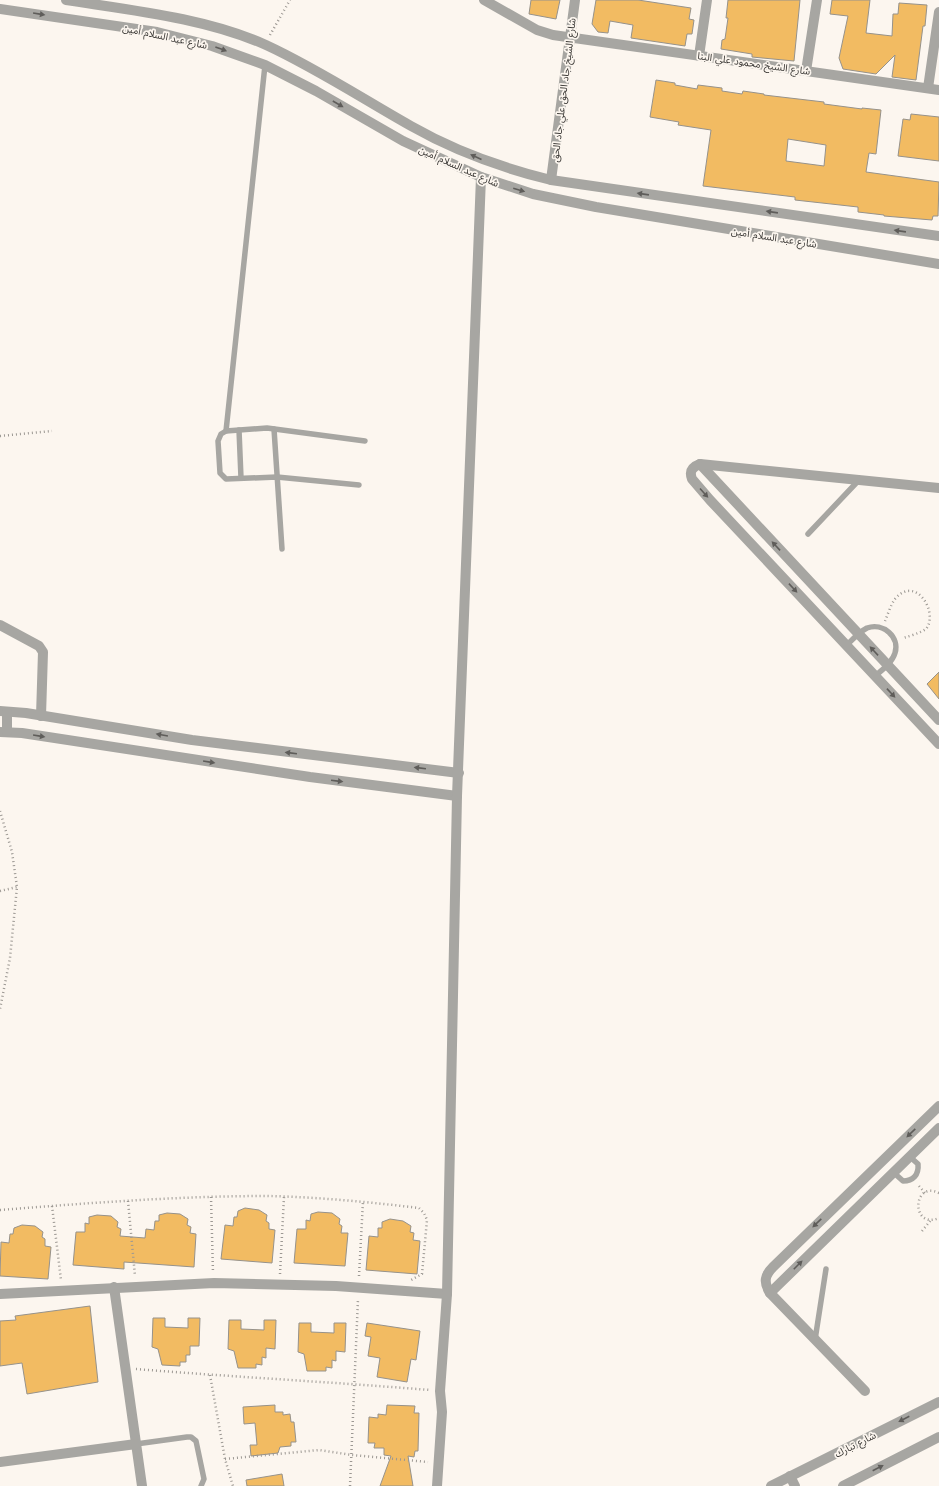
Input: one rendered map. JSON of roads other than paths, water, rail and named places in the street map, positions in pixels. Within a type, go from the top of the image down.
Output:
[{"type":"street","name":"شارع عبد السلام أمين","points":[[66,0],[166,16],[216,28],[265,44],[324,75],[411,127],[437,140],[490,163],[551,180],[939,236]]},
{"type":"street","name":"شارع الشيخ محمود علي البنا","points":[[484,0],[537,30],[553,35],[939,90]]},
{"type":"street","name":"شارع الشيخ جاد الحق علي جاد الحق","points":[[551,180],[575,0]]},
{"type":"street","points":[[699,56],[707,0]]},
{"type":"street","points":[[806,71],[818,0]]},
{"type":"street","name":"شارع عبد السلام أمين","points":[[0,8],[157,32],[212,46],[265,65],[316,91],[403,141],[481,177],[534,194],[596,207],[939,264]]},
{"type":"street","points":[[928,88],[939,12]]},
{"type":"street","points":[[437,1486],[442,1412],[440,1391],[447,1294],[457,796],[481,177]]},
{"type":"street","points":[[700,464],[939,720]]},
{"type":"street","points":[[939,488],[700,464],[691,470],[690,475],[692,479],[846,646],[939,744]]},
{"type":"street","points":[[0,625],[39,646],[43,652],[41,716]]},
{"type":"street","points":[[457,796],[310,777],[3,732],[4,711],[192,740],[459,773]]},
{"type":"street","points":[[865,1391],[770,1292],[766,1287],[765,1280],[767,1273],[939,1106]]},
{"type":"street","points":[[770,1292],[939,1128]]},
{"type":"street","points":[[0,1294],[136,1286],[279,1284],[447,1294]]},
{"type":"street","points":[[114,1287],[142,1486]]},
{"type":"street","name":"شارع تبارك","points":[[771,1486],[939,1402]]},
{"type":"street","points":[[843,1486],[858,1482],[939,1437]]},
{"type":"street","points":[[0,1462],[136,1444]]},
{"type":"street","points":[[790,1476],[795,1486]]},
{"type":"lane","points":[[226,431],[265,65]]},
{"type":"lane","points":[[274,428],[282,549]]},
{"type":"lane","points":[[359,485],[277,477],[226,479],[220,473],[218,441],[221,434],[226,431],[274,428],[365,441]]},
{"type":"lane","points":[[238,430],[241,478]]},
{"type":"lane","points":[[808,534],[859,480]]},
{"type":"lane","points":[[846,646],[858,634],[869,627],[876,626],[882,628],[892,636],[895,642],[895,655],[888,665],[875,676]]},
{"type":"lane","points":[[892,1172],[903,1181],[913,1179],[919,1170],[918,1164],[909,1156]]},
{"type":"lane","points":[[816,1340],[826,1269]]},
{"type":"lane","points":[[136,1444],[187,1437],[194,1439],[196,1441],[204,1479],[201,1486]]}]
